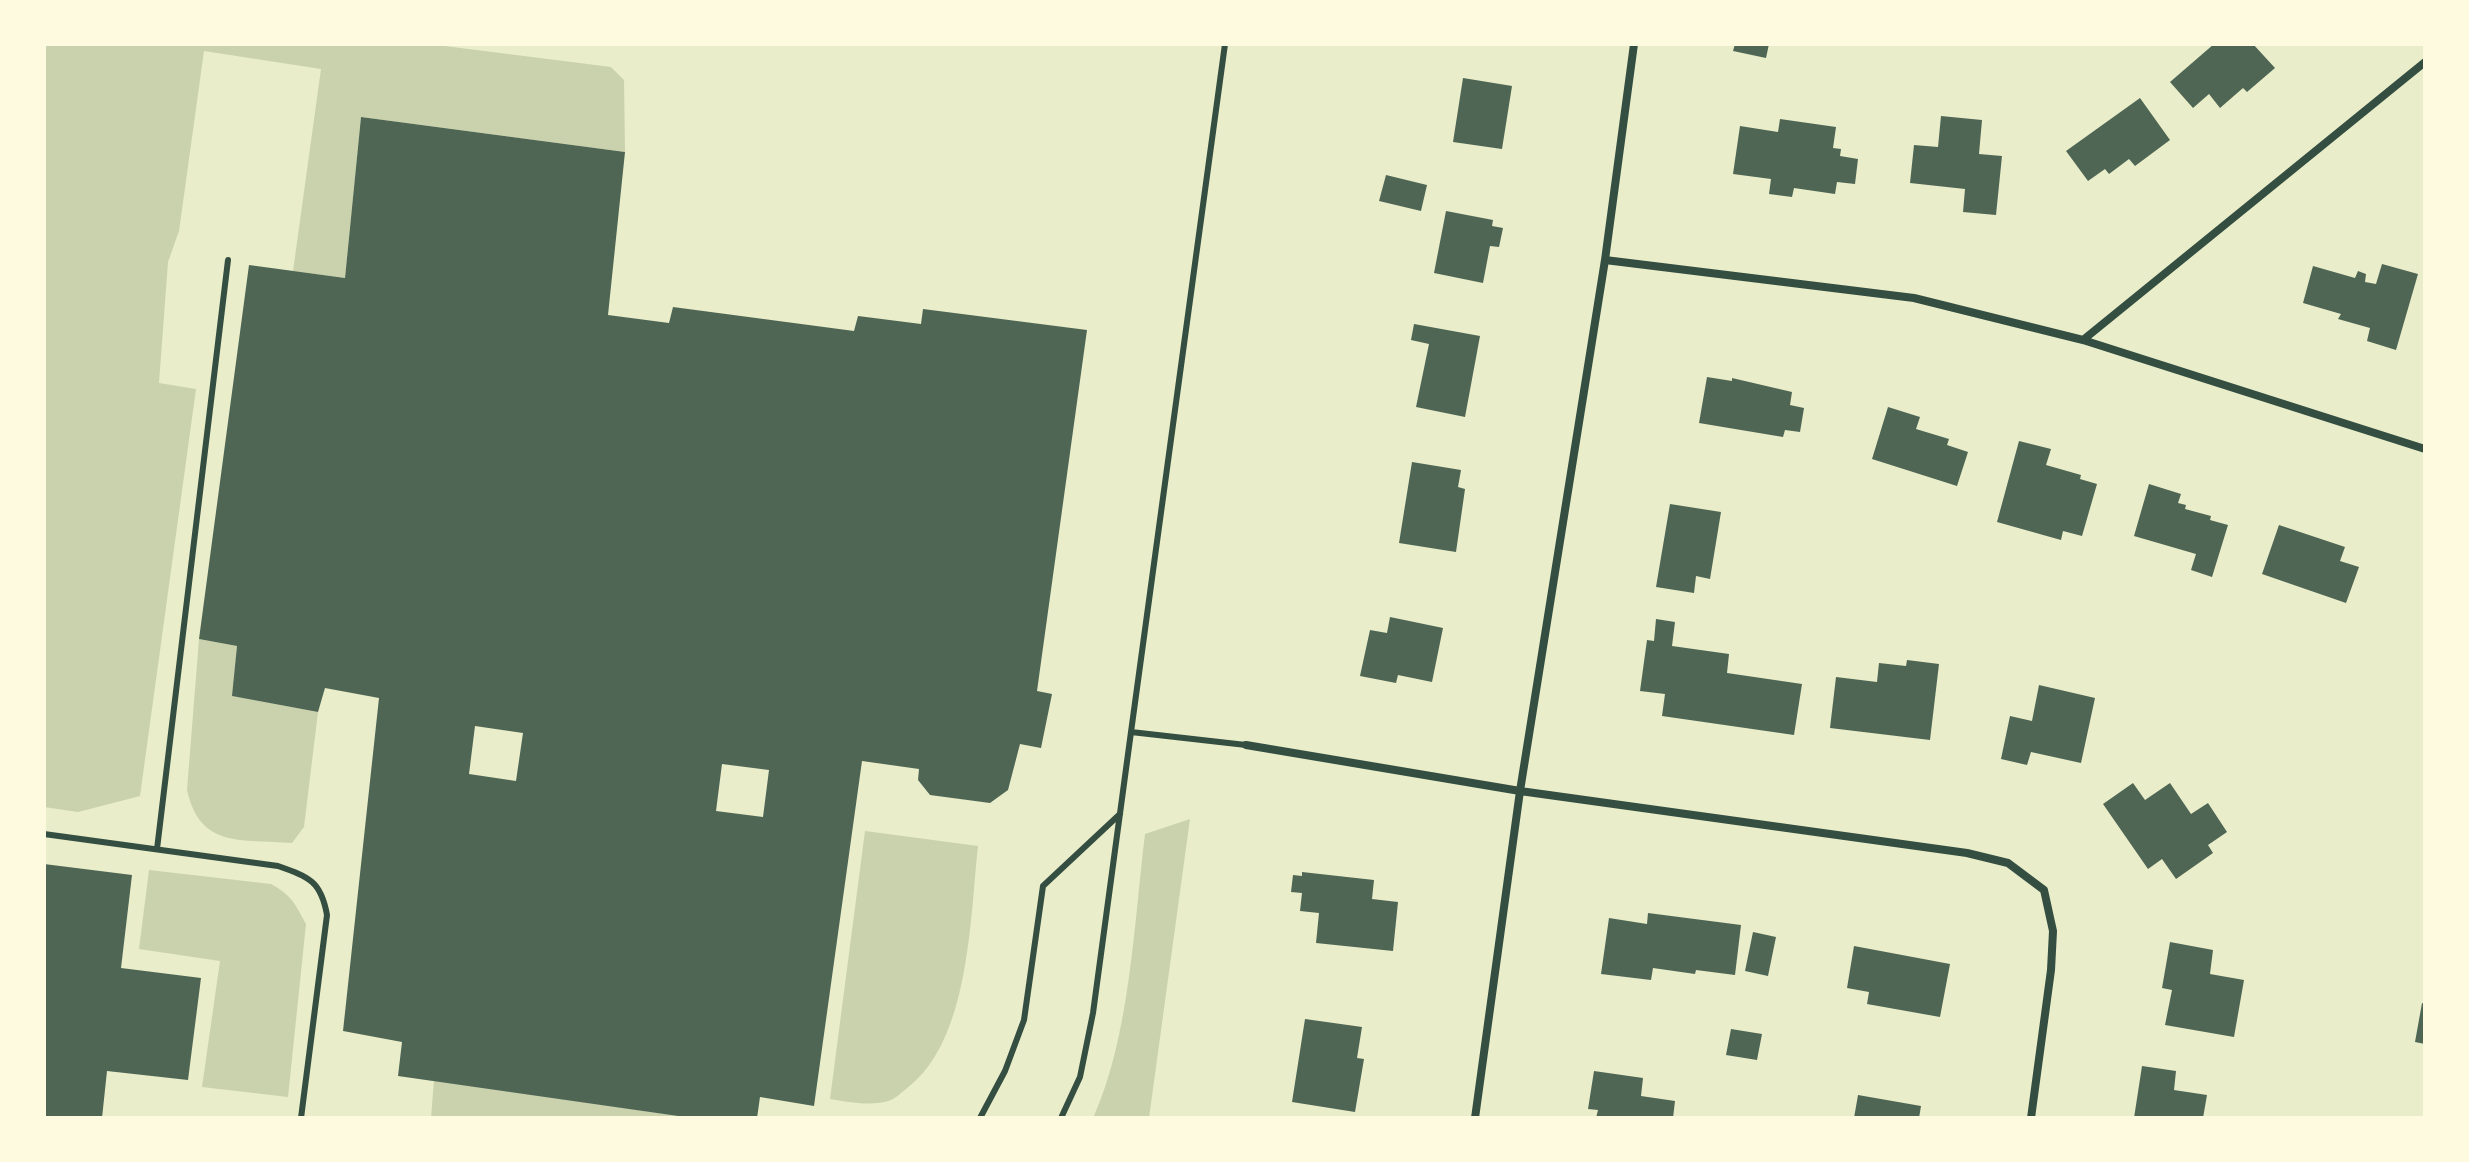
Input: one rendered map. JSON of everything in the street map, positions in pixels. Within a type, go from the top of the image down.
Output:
[{"type":"street","points":[[1475,1118],[1520,791],[1605,260],[1634,44]]},
{"type":"street","points":[[2083,340],[2425,62]]},
{"type":"street","points":[[1605,260],[1914,298],[2083,340],[2425,449]]},
{"type":"street","points":[[1246,745],[1520,791],[1967,853],[2008,863],[2044,890],[2053,931],[2051,970],[2031,1118]]},
{"type":"lane","points":[[1061,1118],[1080,1077],[1093,1013],[1225,44]]},
{"type":"lane","points":[[157,849],[228,260]]},
{"type":"lane","points":[[1131,732],[1246,745]]},
{"type":"lane","points":[[980,1118],[1005,1071],[1024,1020],[1043,886],[1120,814]]},
{"type":"lane","points":[[44,834],[278,866],[305,875],[323,893],[327,915],[301,1118]]},
{"type":"green space","points":[[44,44],[429,44],[611,67],[624,80],[625,152],[361,117],[345,278],[293,271],[321,69],[204,51],[179,231],[168,262],[159,383],[196,389],[140,796],[78,812],[44,807]]},
{"type":"green space","points":[[199,639],[237,646],[233,696],[318,712],[304,827],[292,843],[226,837],[202,823],[193,809],[187,790]]},
{"type":"green space","points":[[1190,819],[1149,1118],[1093,1118],[1115,1052],[1123,1016],[1145,834]]},
{"type":"green space","points":[[865,831],[978,846],[963,977],[943,1041],[927,1068],[906,1089],[891,1100],[869,1104],[830,1099]]},
{"type":"green space","points":[[149,870],[271,884],[288,896],[299,910],[306,924],[288,1097],[202,1087],[220,961],[139,949]]},
{"type":"green space","points":[[434,1080],[692,1118],[431,1118]]},
{"type":"building","points":[[1735,44],[1769,44],[1766,58],[1733,51]]},
{"type":"building","points":[[2214,44],[2253,44],[2275,68],[2247,92],[2243,88],[2220,108],[2209,94],[2193,108],[2170,82]]},
{"type":"building","points":[[1463,78],[1512,86],[1502,149],[1453,142]]},
{"type":"building","points":[[2140,98],[2170,140],[2135,166],[2129,159],[2109,174],[2105,169],[2088,181],[2066,151]]},
{"type":"building","points":[[1941,116],[1982,120],[1979,154],[2002,156],[1996,215],[1963,212],[1965,189],[1910,183],[1914,145],[1938,147]]},
{"type":"building","points":[[361,117],[625,152],[608,315],[669,323],[673,307],[854,331],[858,316],[921,324],[923,309],[1087,330],[1037,691],[1052,694],[1041,748],[1020,744],[1008,790],[990,803],[930,795],[918,780],[919,769],[862,761],[814,1106],[760,1097],[757,1118],[692,1118],[398,1076],[402,1042],[343,1031],[379,698],[325,688],[318,712],[232,696],[237,646],[199,639],[249,265],[345,278]],"holes":[[[475,726],[523,733],[516,781],[469,774]],[[722,764],[769,770],[763,817],[716,811]]]},
{"type":"building","points":[[1780,119],[1836,127],[1833,148],[1841,149],[1840,156],[1858,159],[1855,184],[1837,182],[1835,194],[1794,188],[1792,197],[1769,194],[1771,179],[1733,174],[1740,126],[1778,132]]},
{"type":"building","points":[[1386,175],[1427,185],[1421,211],[1379,201]]},
{"type":"building","points":[[1446,211],[1493,220],[1492,226],[1503,228],[1499,247],[1490,246],[1483,283],[1434,273]]},
{"type":"building","points":[[2382,264],[2418,274],[2396,350],[2367,341],[2370,328],[2338,319],[2341,314],[2303,303],[2313,266],[2355,278],[2358,271],[2366,274],[2365,282],[2376,284]]},
{"type":"building","points":[[1414,324],[1480,336],[1465,417],[1416,407],[1429,344],[1411,340]]},
{"type":"building","points":[[1707,377],[1732,381],[1732,378],[1792,392],[1790,405],[1804,408],[1800,432],[1785,430],[1783,437],[1699,423]]},
{"type":"building","points":[[1888,407],[1920,417],[1916,429],[1949,439],[1947,445],[1968,452],[1957,486],[1872,459]]},
{"type":"building","points":[[2019,441],[2051,449],[2046,465],[2081,475],[2080,479],[2097,484],[2082,536],[2063,531],[2061,540],[1997,522]]},
{"type":"building","points":[[1412,462],[1461,470],[1458,487],[1465,489],[1456,552],[1399,543]]},
{"type":"building","points":[[2149,484],[2181,494],[2178,503],[2186,505],[2185,509],[2211,516],[2210,520],[2228,525],[2212,577],[2191,570],[2196,554],[2134,536]]},
{"type":"building","points":[[1670,504],[1721,512],[1710,579],[1696,576],[1694,593],[1656,587]]},
{"type":"building","points":[[2279,525],[2345,547],[2340,561],[2359,567],[2346,603],[2262,574]]},
{"type":"building","points":[[1390,617],[1443,628],[1432,682],[1398,675],[1396,683],[1360,676],[1370,630],[1387,633]]},
{"type":"building","points":[[1656,619],[1675,622],[1672,646],[1729,654],[1727,673],[1802,684],[1794,735],[1662,716],[1665,694],[1640,691],[1647,640],[1654,641]]},
{"type":"building","points":[[1907,660],[1939,664],[1930,740],[1830,728],[1836,677],[1877,682],[1879,663],[1906,666]]},
{"type":"building","points":[[2039,685],[2095,698],[2081,763],[2031,752],[2027,765],[2001,759],[2010,716],[2032,721]]},
{"type":"building","points":[[2133,783],[2145,800],[2170,783],[2191,814],[2208,803],[2227,832],[2208,845],[2213,853],[2176,879],[2162,859],[2148,869],[2103,804]]},
{"type":"building","points":[[44,864],[132,875],[121,968],[201,978],[188,1080],[107,1071],[102,1118],[44,1118]]},
{"type":"building","points":[[1302,872],[1374,880],[1372,899],[1398,902],[1393,951],[1316,943],[1319,913],[1300,911],[1302,893],[1291,892],[1293,875],[1302,876]]},
{"type":"building","points":[[1648,913],[1741,925],[1735,975],[1696,970],[1695,974],[1653,968],[1651,980],[1601,974],[1609,918],[1647,924]]},
{"type":"building","points":[[1753,932],[1776,937],[1768,976],[1745,971]]},
{"type":"building","points":[[2170,942],[2213,950],[2210,974],[2244,980],[2234,1037],[2165,1025],[2172,990],[2162,988]]},
{"type":"building","points":[[1854,946],[1950,964],[1940,1017],[1867,1004],[1869,992],[1847,988]]},
{"type":"building","points":[[2422,1003],[2425,1004],[2425,1044],[2415,1042]]},
{"type":"building","points":[[1305,1019],[1362,1027],[1357,1058],[1364,1059],[1355,1112],[1292,1102]]},
{"type":"building","points":[[1731,1029],[1762,1034],[1757,1060],[1726,1055]]},
{"type":"building","points":[[2142,1066],[2176,1071],[2174,1090],[2207,1095],[2203,1118],[2134,1118]]},
{"type":"building","points":[[1594,1071],[1643,1078],[1641,1096],[1675,1101],[1673,1118],[1596,1118],[1598,1110],[1588,1109]]},
{"type":"building","points":[[1858,1095],[1921,1106],[1919,1118],[1854,1118]]}]
